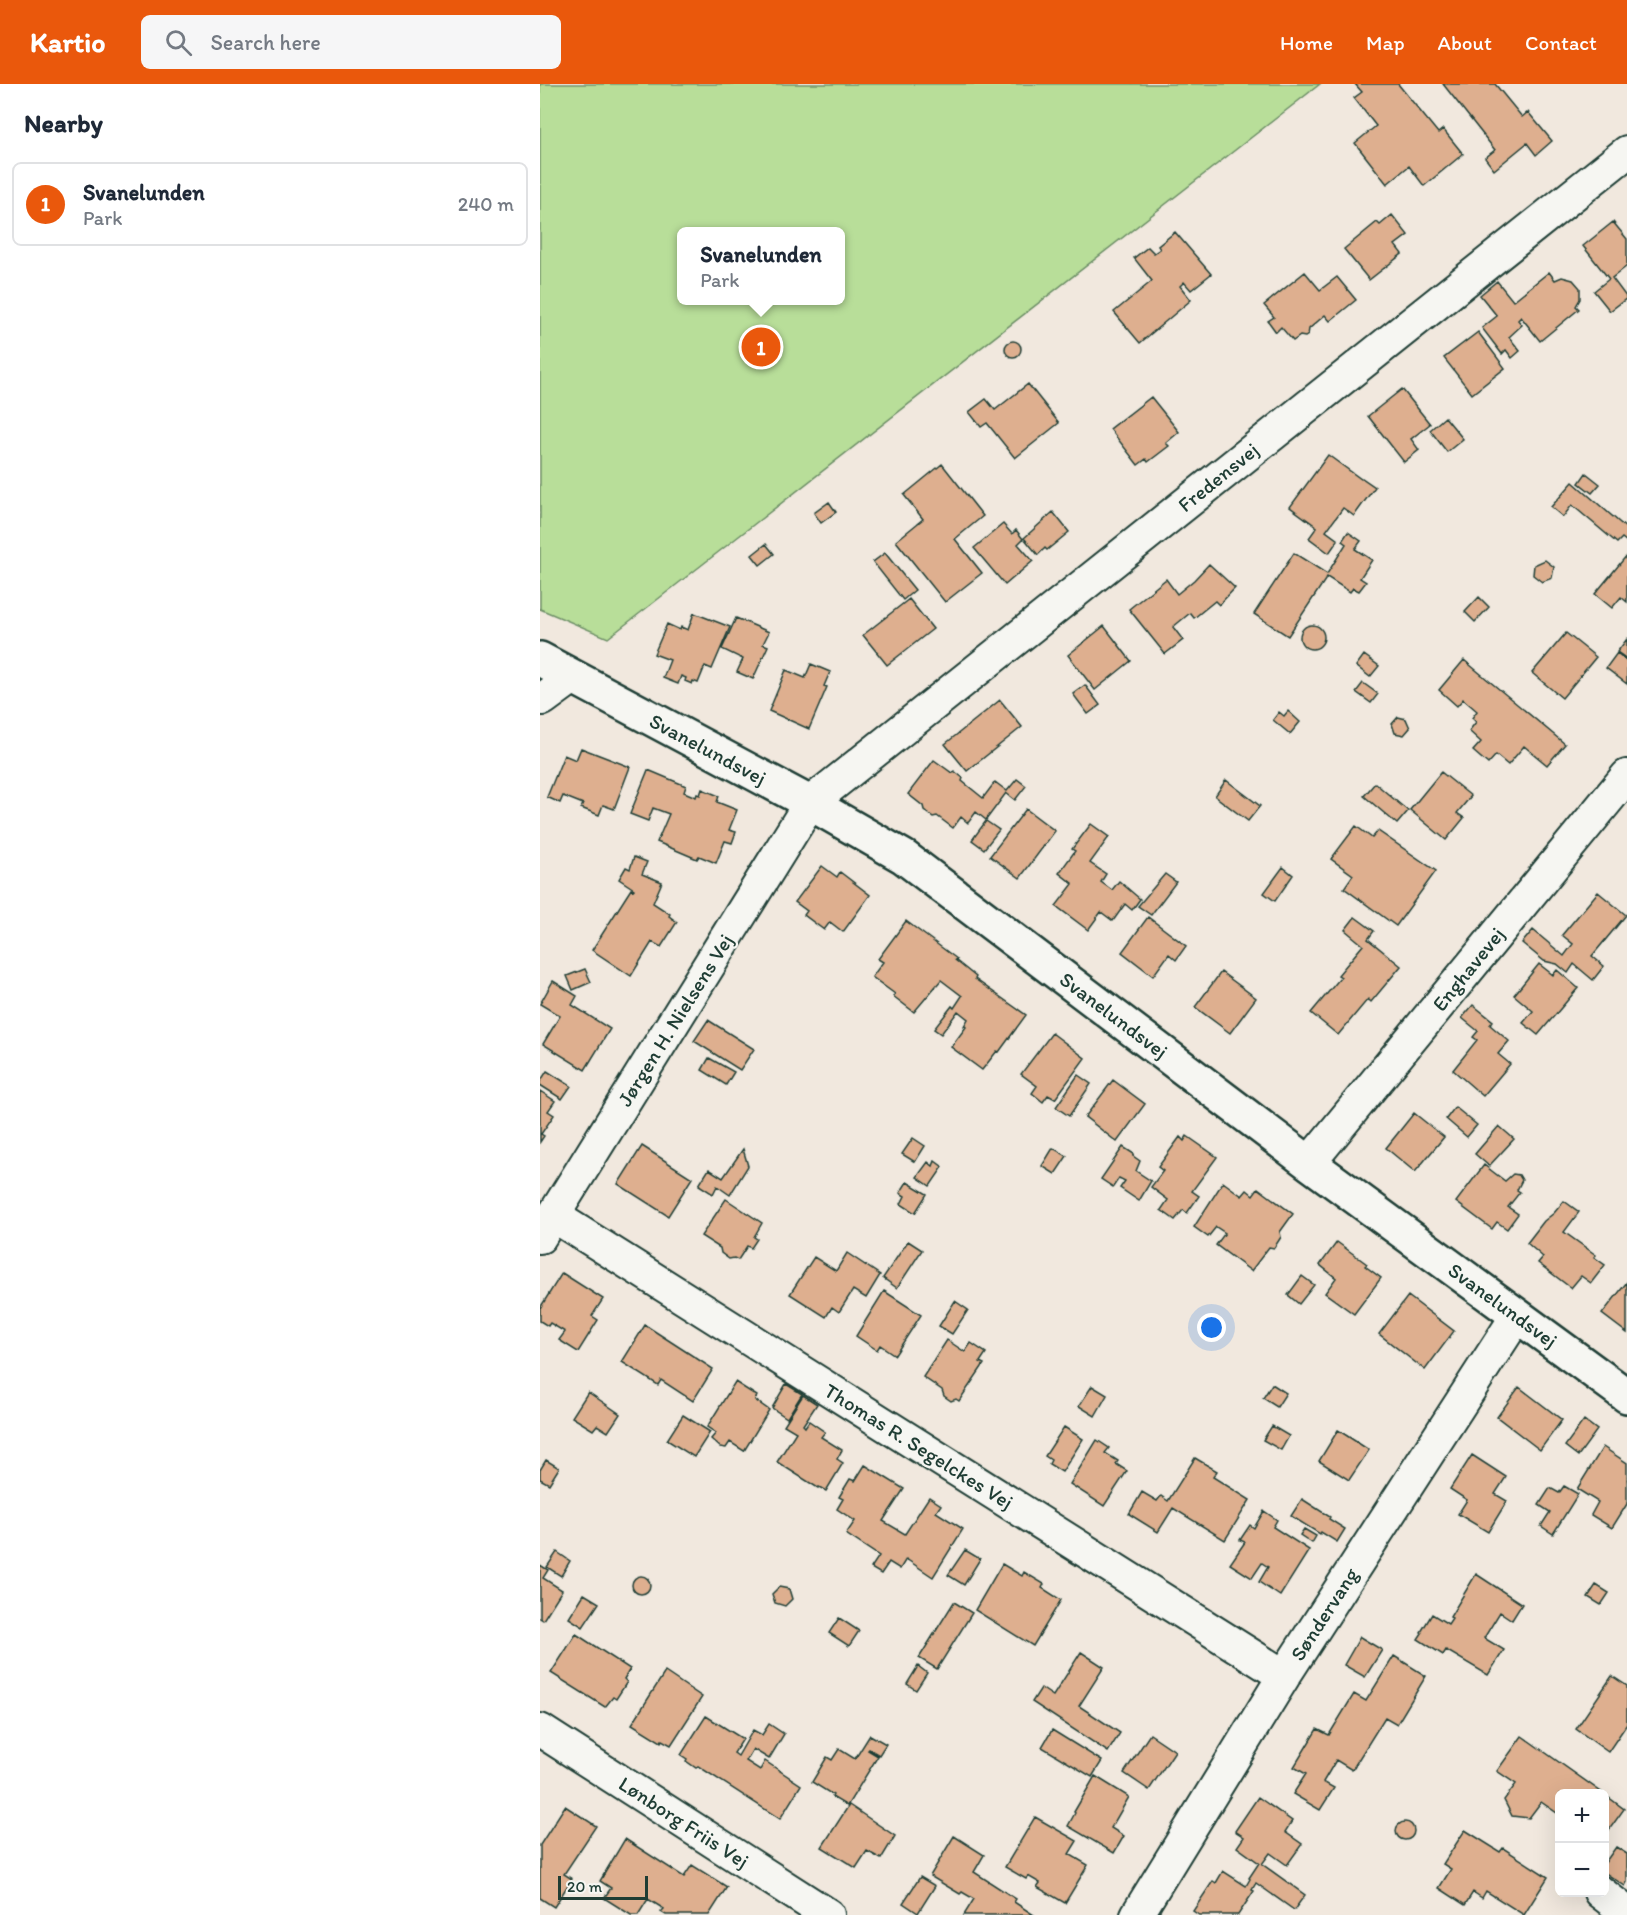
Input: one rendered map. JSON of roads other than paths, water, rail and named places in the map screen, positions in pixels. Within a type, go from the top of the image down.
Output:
[{"type":"street","name":"Fredensvej","points":[[810,802],[1627,152]]},
{"type":"street","name":"Svanelundsvej","points":[[540,660],[810,802],[904,857],[1309,1163],[1627,1396]]},
{"type":"street","points":[[540,698],[543,699],[573,676]]},
{"type":"street","name":"Enghavevej","points":[[1309,1163],[1627,776]]},
{"type":"street","name":"Jørgen H. Nielsens Vej","points":[[547,1226],[810,802]]},
{"type":"street","name":"Thomas R. Segelckes Vej","points":[[547,1226],[1284,1676]]},
{"type":"street","name":"Søndervang","points":[[1137,1915],[1284,1676],[1517,1316]]},
{"type":"street","name":"Lønborg Friis Vej","points":[[540,1730],[828,1915]]},
{"type":"street","points":[[1605,1897],[1627,1913]]},
{"type":"place","name":"Svanelunden","points":[[761,347]]}]
